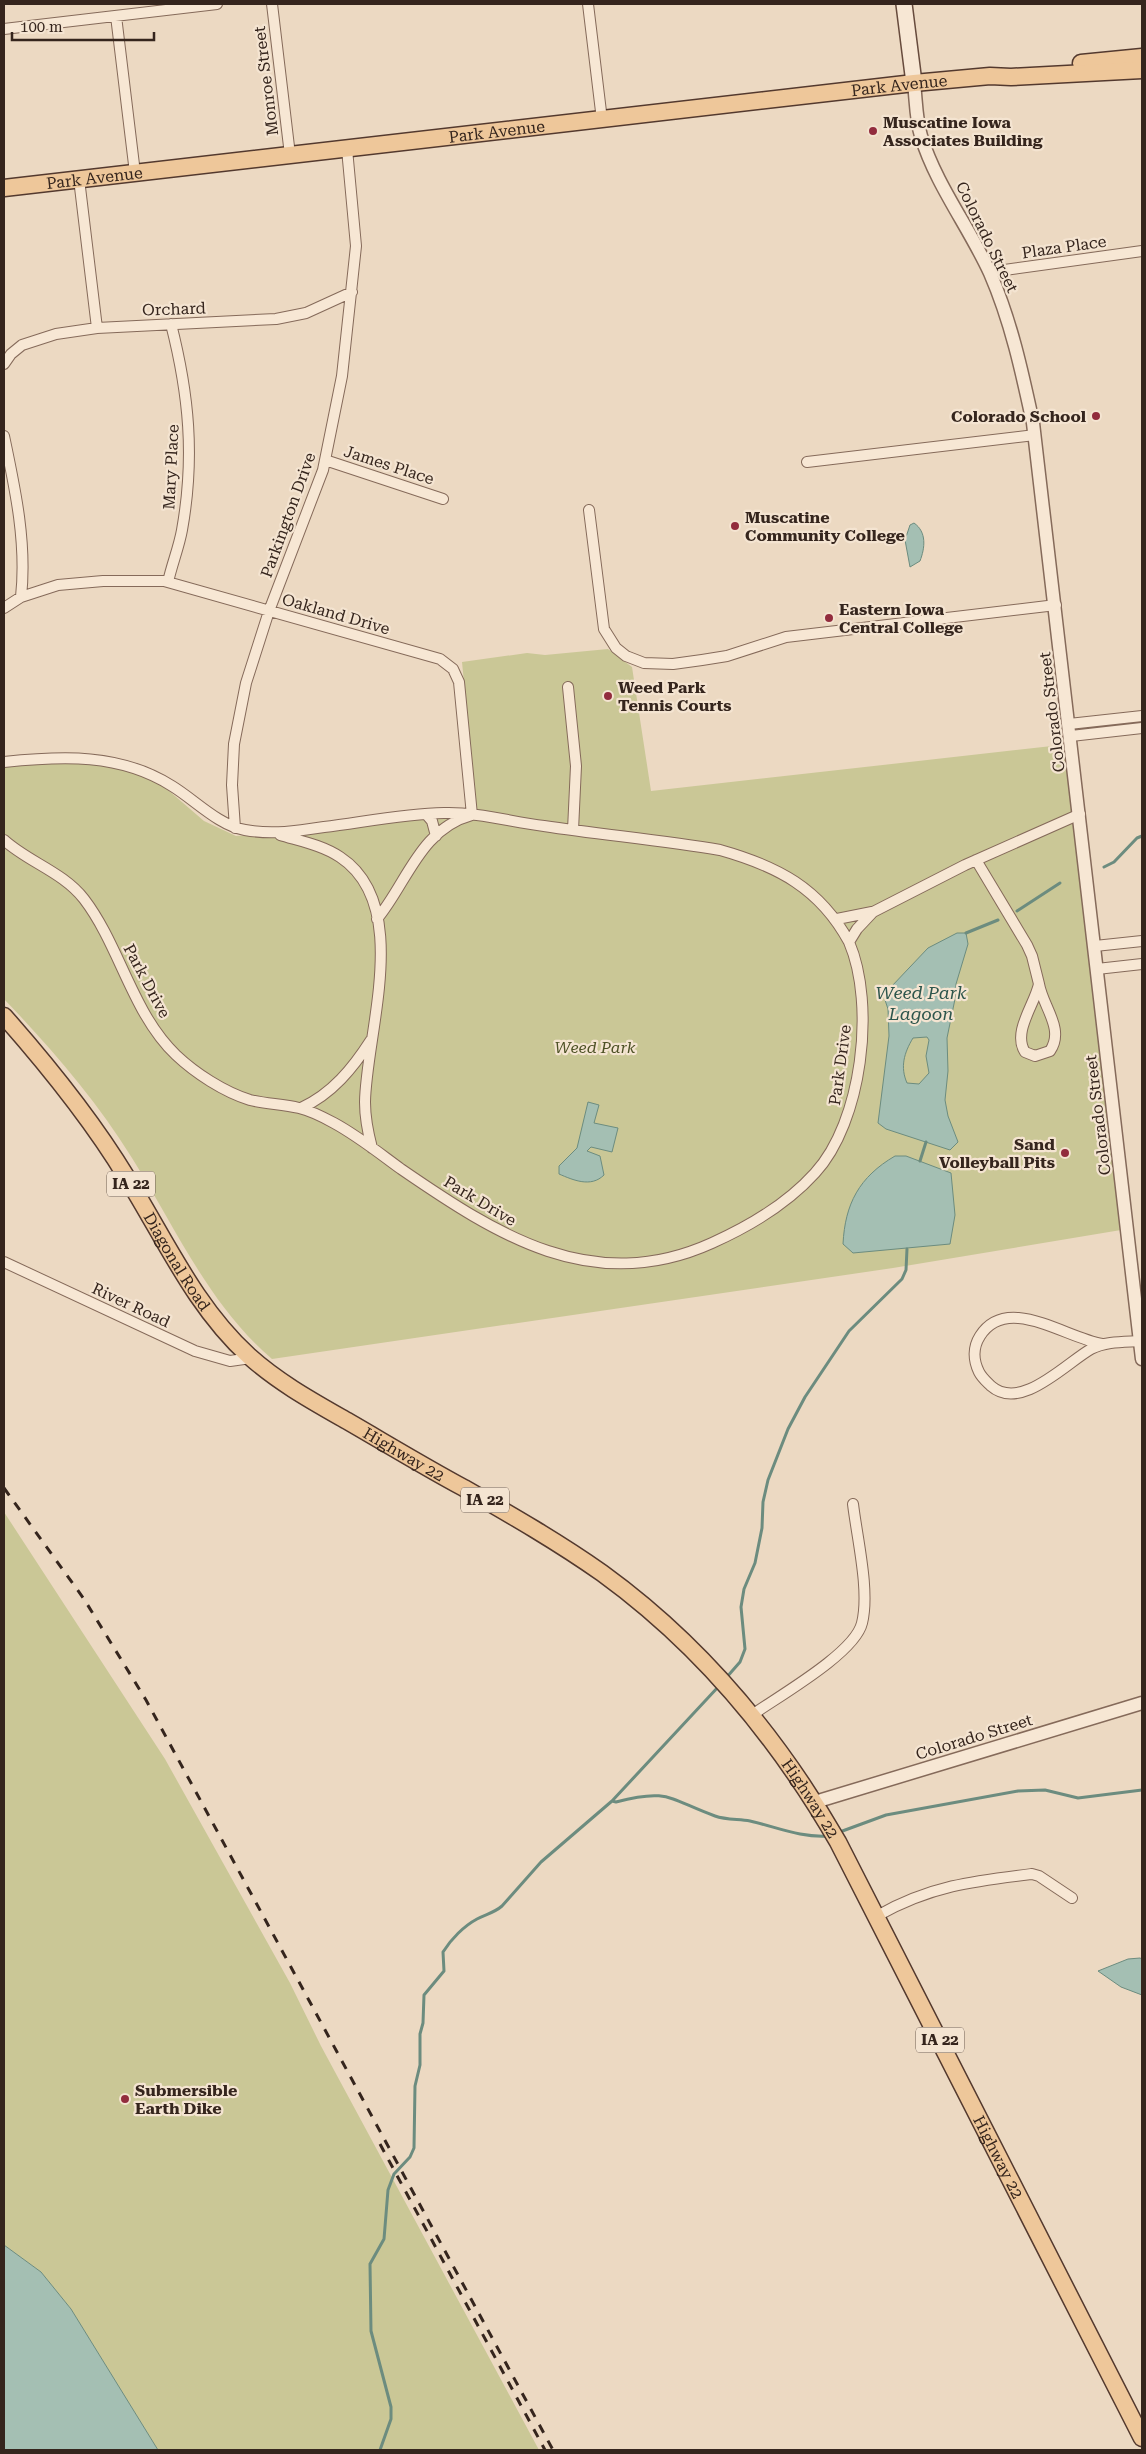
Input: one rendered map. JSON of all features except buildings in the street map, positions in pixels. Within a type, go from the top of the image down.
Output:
[{"type":"main road","points":[[904,4],[914,83]]},
{"type":"main road","name":"Park Avenue","points":[[4,188],[914,83],[990,76],[1024,68],[1142,56]]},
{"type":"main road","name":"Park Avenue","points":[[990,76],[1011,77],[1142,70]]},
{"type":"main road","name":"Diagonal Road","points":[[4,1016],[68,1092],[127,1177],[208,1311],[250,1358]]},
{"type":"main road","name":"Highway 22","points":[[250,1358],[295,1391],[538,1531],[604,1575],[669,1628],[705,1663],[752,1715],[780,1751],[815,1802],[877,1916],[1142,2438]]},
{"type":"street","points":[[4,29],[217,4]]},
{"type":"street","name":"Monroe Street","points":[[272,4],[290,155]]},
{"type":"street","points":[[588,4],[602,120]]},
{"type":"street","points":[[116,16],[135,173]]},
{"type":"street","name":"Colorado Street","points":[[914,83],[920,135],[990,272],[1009,323],[1019,355],[1035,436],[1142,1359]]},
{"type":"street","name":"Parkington Drive","points":[[235,828],[232,785],[236,726],[246,683],[268,611],[316,493],[325,460],[342,376],[352,292],[356,232],[347,149]]},
{"type":"street","points":[[79,179],[97,328]]},
{"type":"street","name":"Plaza Place","points":[[990,272],[1142,251]]},
{"type":"street","name":"Orchard","points":[[4,364],[17,348],[37,339],[97,328],[276,319],[306,313],[352,292]]},
{"type":"street","name":"Mary Place","points":[[168,582],[182,532],[190,444],[185,387],[171,324]]},
{"type":"street","points":[[4,436],[19,516],[22,549],[21,597]]},
{"type":"street","points":[[807,462],[1035,436]]},
{"type":"street","name":"James Place","points":[[325,460],[443,499]]},
{"type":"street","points":[[589,510],[604,629],[616,648],[626,656],[644,663],[673,664],[727,656],[786,637],[1056,605]]},
{"type":"street","name":"Oakland Drive","points":[[4,608],[21,597],[58,585],[103,581],[168,582],[444,661],[457,675],[472,815]]},
{"type":"street","points":[[568,687],[576,766],[573,830]]},
{"type":"street","points":[[1070,730],[1142,716]]},
{"type":"street","points":[[1070,730],[1142,728]]},
{"type":"street","name":"Park Drive","points":[[4,762],[67,757],[116,762],[173,786],[235,828],[272,833],[426,814],[472,815],[694,845],[747,858],[794,880],[824,904],[850,942],[859,972],[862,1024],[855,1091],[843,1131],[824,1163],[793,1194],[737,1232],[701,1248],[656,1261],[632,1263],[554,1255],[525,1244],[491,1227],[429,1188],[336,1124],[302,1108],[265,1103],[235,1094],[178,1057],[166,1046],[151,1022],[97,918],[82,896],[66,881],[4,840]]},
{"type":"street","points":[[426,814],[432,821],[436,836]]},
{"type":"street","points":[[836,919],[852,918],[873,912],[976,860],[1080,814]]},
{"type":"street","points":[[377,919],[390,904],[411,864],[436,836],[460,819],[472,815]]},
{"type":"street","points":[[272,833],[310,843],[342,858],[351,866],[368,890],[377,919],[379,995],[366,1103],[367,1129],[372,1148]]},
{"type":"street","points":[[976,860],[1027,946],[1034,963],[1039,984],[1043,1003],[1054,1023],[1056,1038],[1050,1050],[1035,1056],[1025,1052],[1021,1041],[1027,1015],[1039,984]]},
{"type":"street","points":[[850,942],[857,929],[873,912]]},
{"type":"street","points":[[1095,946],[1142,941]]},
{"type":"street","points":[[1098,969],[1142,964]]},
{"type":"street","points":[[302,1108],[322,1098],[334,1088],[362,1055],[373,1036]]},
{"type":"street","name":"River Road","points":[[4,1262],[195,1351],[230,1361],[250,1358]]},
{"type":"street","points":[[1102,1344],[1074,1360],[1036,1388],[1017,1393],[1009,1394],[994,1389],[981,1377],[975,1361],[975,1349],[985,1329],[998,1319],[1007,1317],[1027,1319],[1078,1338],[1102,1344],[1140,1341]]},
{"type":"street","points":[[752,1715],[844,1651],[860,1628],[865,1606],[853,1504]]},
{"type":"street","name":"Colorado Street","points":[[815,1802],[1142,1703]]},
{"type":"street","points":[[877,1916],[928,1891],[978,1881],[1032,1874],[1039,1876],[1072,1898]]},
{"type":"green space","name":"Weed Park","points":[[608,649],[632,667],[651,791],[1070,744],[1127,1229],[893,1268],[272,1359],[249,1337],[211,1290],[132,1158],[88,1095],[39,1036],[4,999],[4,766],[74,760],[119,767],[161,784],[204,821],[236,836],[301,831],[421,815],[474,815],[476,806],[462,662],[527,653],[545,655]]},
{"type":"green space","points":[[4,1512],[165,1759],[290,1983],[321,2046],[539,2450],[158,2450],[71,2309],[41,2272],[4,2245]]},
{"type":"water","points":[[914,523],[921,531],[924,546],[920,561],[910,567],[905,540],[910,525]]},
{"type":"water","name":"Weed Park Lagoon","points":[[957,933],[966,933],[968,944],[956,984],[947,1038],[948,1071],[945,1100],[948,1116],[958,1142],[950,1150],[886,1129],[878,1123],[889,1036],[888,1009],[885,1000],[891,987],[928,948]],"holes":[[[927,1037],[929,1040],[926,1056],[929,1073],[919,1084],[907,1083],[903,1066],[905,1055],[913,1038]]]},
{"type":"water","points":[[588,1102],[599,1105],[594,1123],[618,1128],[612,1152],[591,1147],[587,1151],[600,1156],[604,1175],[593,1181],[582,1182],[559,1174],[559,1166],[577,1148]]},
{"type":"water","points":[[895,1156],[906,1156],[951,1173],[955,1215],[950,1244],[853,1253],[843,1244],[844,1230],[851,1204],[856,1193],[872,1173]]},
{"type":"water","points":[[1128,1959],[1142,1959],[1142,1995],[1121,1987],[1098,1971]]},
{"type":"water","points":[[4,2245],[41,2272],[71,2309],[158,2450],[4,2450]]},
{"type":"waterway","points":[[1104,867],[1114,862],[1137,838],[1142,836]]},
{"type":"waterway","points":[[1017,911],[1060,883]]},
{"type":"waterway","points":[[966,933],[998,920]]},
{"type":"waterway","points":[[920,1161],[926,1142]]},
{"type":"waterway","points":[[726,1678],[740,1662],[745,1649],[741,1607],[744,1589],[755,1563],[762,1528],[763,1502],[768,1480],[788,1429],[805,1397],[849,1331],[902,1279],[906,1270],[907,1249]]},
{"type":"waterway","points":[[380,2450],[391,2419],[391,2407],[371,2331],[370,2264],[384,2239],[388,2190],[394,2174],[410,2157],[414,2148],[415,2086],[420,2065],[420,2034],[423,2023],[424,1995],[444,1971],[443,1952],[467,1925],[502,1906],[541,1862],[612,1801],[719,1686]]},
{"type":"waterway","points":[[837,1833],[886,1815],[1018,1791],[1045,1790],[1078,1798],[1142,1790]]},
{"type":"waterway","points":[[612,1801],[616,1802],[647,1796],[668,1797],[719,1817],[750,1821],[798,1834],[829,1836]]},
{"type":"railway","points":[[4,1488],[84,1599],[146,1700],[553,2450]]},
{"type":"railway","points":[[380,2144],[545,2450]]},
{"type":"place","name":"Muscatine Iowa Associates Building","points":[[873,131]]},
{"type":"place","name":"Colorado School","points":[[1096,416]]},
{"type":"place","name":"Muscatine Community College","points":[[735,526]]},
{"type":"place","name":"Eastern Iowa Central College","points":[[829,618]]},
{"type":"place","name":"Weed Park Tennis Courts","points":[[608,696]]},
{"type":"place","name":"Sand Volleyball Pits","points":[[1065,1153]]},
{"type":"place","name":"Submersible Earth Dike","points":[[125,2099]]}]
